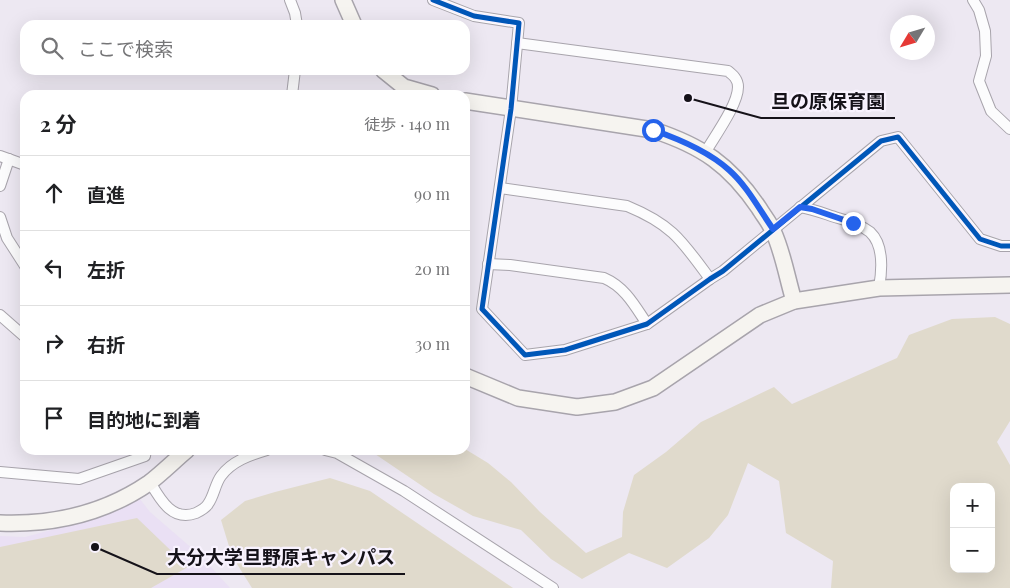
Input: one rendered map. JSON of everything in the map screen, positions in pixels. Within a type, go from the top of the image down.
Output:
[{"type":"street","points":[[290,0],[296,20]]},
{"type":"street","points":[[343,0],[352,20]]},
{"type":"street","points":[[433,0],[474,16],[519,23],[511,109],[482,309],[526,355],[565,350],[647,324],[723,271],[881,141],[898,137],[980,239],[1001,246],[1010,246]]},
{"type":"street","points":[[973,0],[979,10],[985,31],[986,56],[979,81],[991,111],[1010,129]]},
{"type":"street","points":[[517,43],[728,71],[735,76],[738,86],[736,95],[726,119],[704,153]]},
{"type":"street","points":[[293,90],[294,75]]},
{"type":"street","points":[[389,75],[404,87],[414,90]]},
{"type":"street","points":[[470,102],[653,130],[676,138],[704,153],[728,170],[747,191],[773,229],[794,301]]},
{"type":"street","points":[[0,186],[5,157],[20,163]]},
{"type":"street","points":[[500,188],[627,206],[662,223],[678,236],[710,279]]},
{"type":"street","points":[[800,207],[812,209],[853,223],[871,233],[878,246],[882,273],[879,288]]},
{"type":"street","points":[[0,217],[8,238],[20,258]]},
{"type":"street","points":[[488,264],[510,265],[604,278],[615,282],[647,324]]},
{"type":"street","points":[[470,378],[518,398],[577,407],[615,402],[653,388],[760,315],[794,301],[879,288],[1003,285]]},
{"type":"street","points":[[0,314],[20,332]]},
{"type":"street","points":[[0,472],[79,479],[145,455]]},
{"type":"street","points":[[0,524],[62,519],[103,508],[126,497],[150,482],[180,455]]},
{"type":"street","points":[[150,482],[160,499],[169,509],[181,514],[191,515],[208,505],[221,476],[233,464],[248,455]]},
{"type":"street","points":[[341,455],[404,491],[553,588]]},
{"type":"shaded area","points":[[995,317],[1010,324],[1010,421],[997,442],[1010,465],[1010,588],[831,588],[833,561],[786,533],[779,481],[748,463],[728,515],[709,538],[667,568],[629,553],[582,579],[551,559],[521,530],[473,516],[434,494],[376,455],[470,455],[470,452],[488,463],[511,482],[540,512],[586,553],[622,537],[623,512],[634,475],[666,452],[701,422],[774,387],[792,404],[897,358],[909,335],[952,319]]},
{"type":"shaded area","points":[[330,478],[370,491],[513,588],[252,588],[232,556],[221,520],[245,501]]},
{"type":"shaded area","points":[[139,498],[150,512],[202,557],[230,588],[0,588],[0,536],[25,537],[70,525]]},
{"type":"shaded area","points":[[137,518],[188,567],[151,588],[0,588],[0,547]]},
{"type":"cycle path","points":[[433,0],[474,16],[519,23],[511,109],[482,309],[525,355],[565,350],[647,324],[723,271],[881,141],[898,137],[980,239],[1001,246],[1010,246]]},
{"type":"place","name":"旦の原保育園","points":[[688,98]]},
{"type":"place","name":"大分大学旦野原キャンパス","points":[[95,547]]},
{"type":"route","points":[[653,130],[676,138],[704,153],[728,170],[747,191],[773,229],[800,207],[812,209],[853,223]]}]
